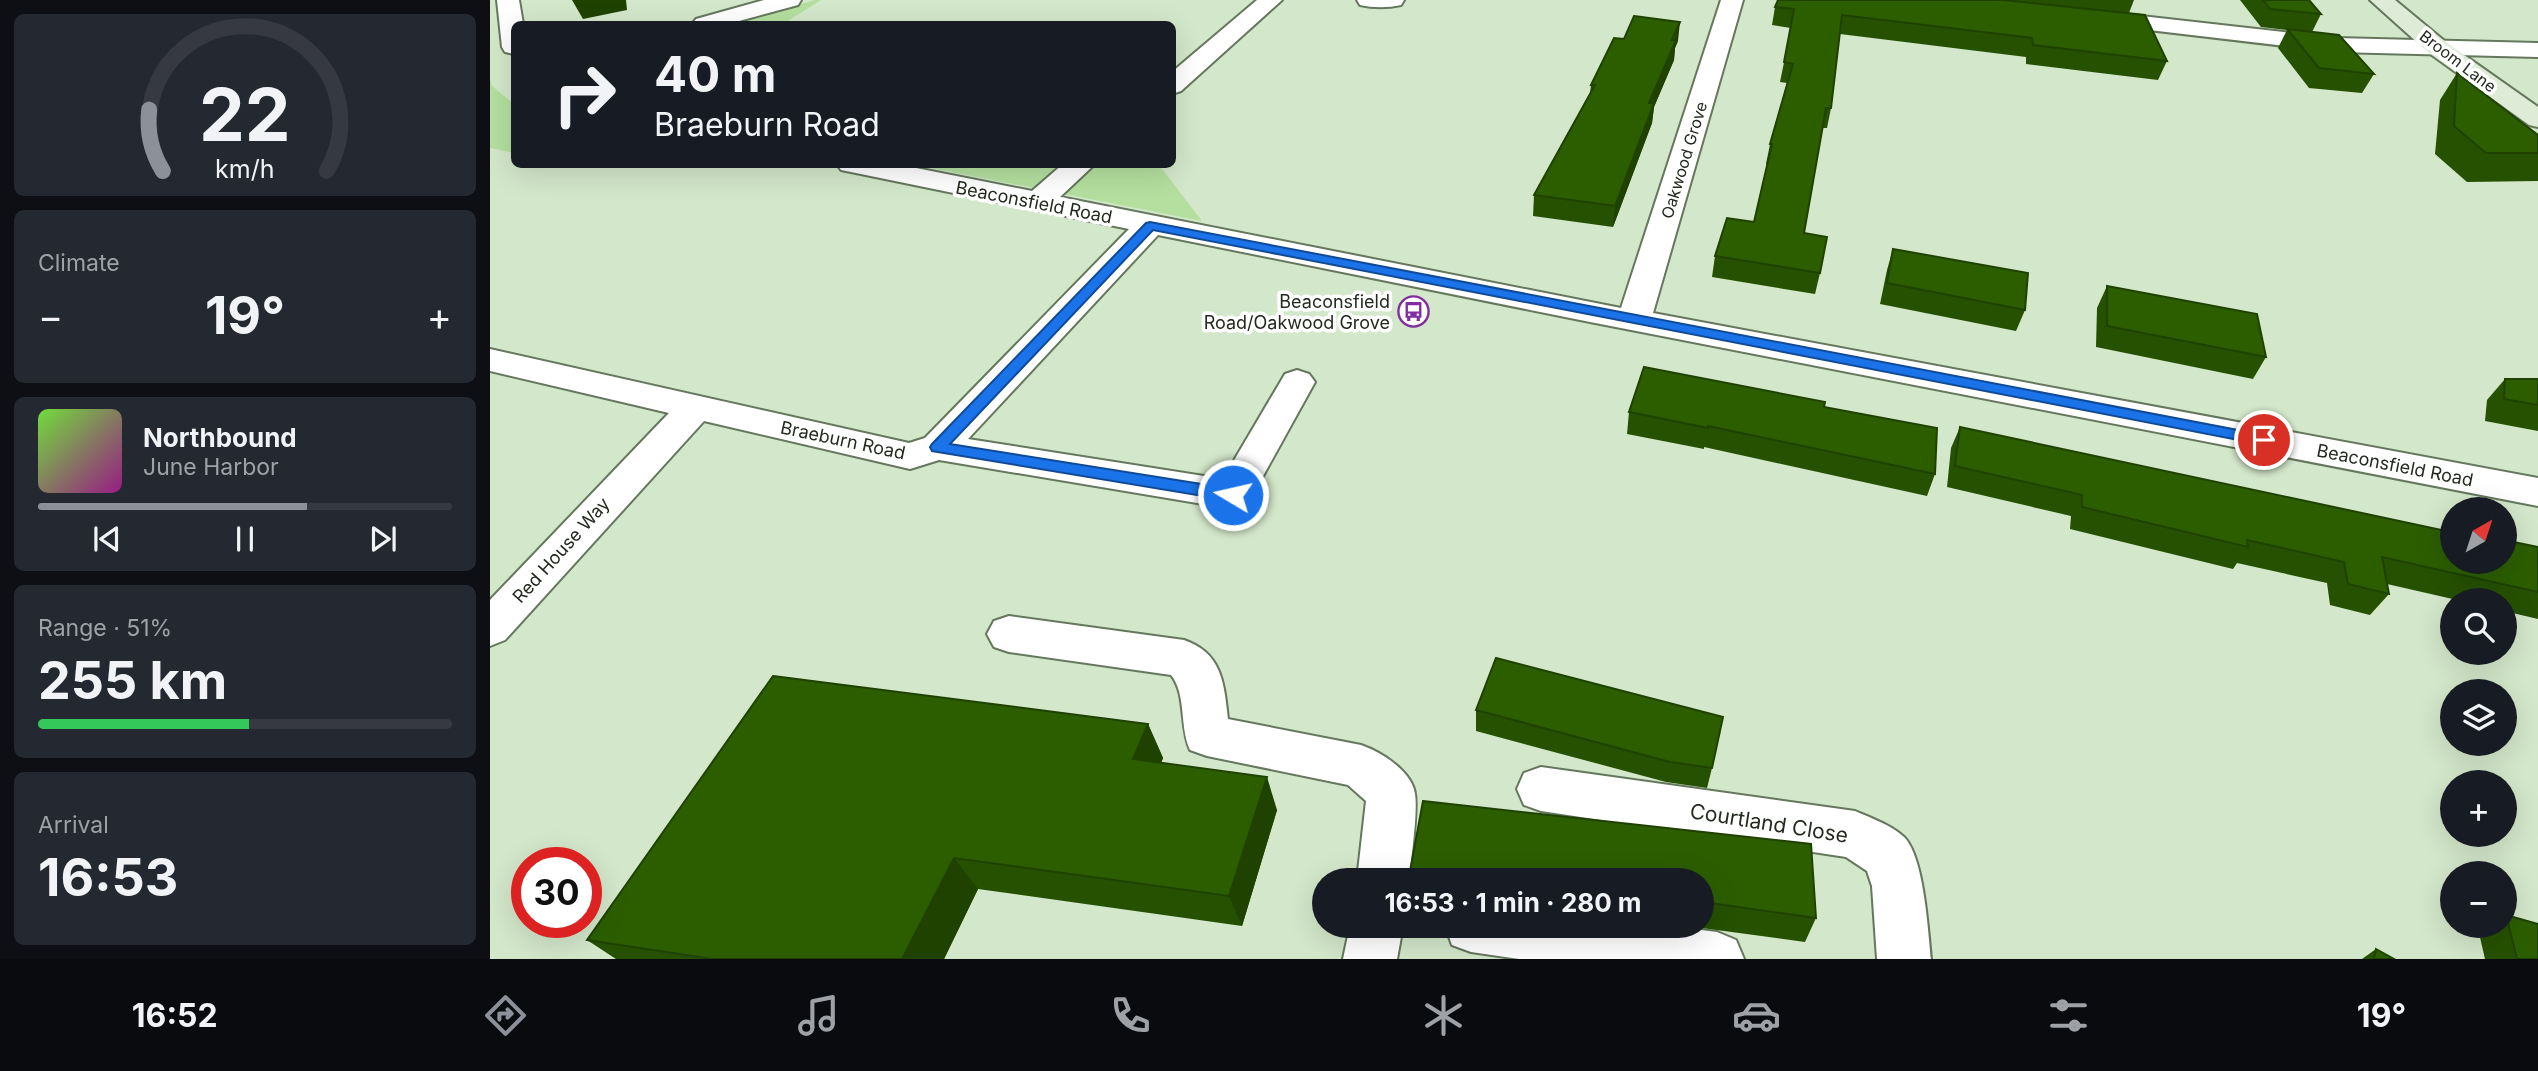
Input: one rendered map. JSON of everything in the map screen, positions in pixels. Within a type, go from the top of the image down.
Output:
[{"type":"main road","name":"Broom Lane","points":[[2381,0],[2438,48],[2538,119]]},
{"type":"street","points":[[506,44],[508,0]]},
{"type":"street","points":[[716,21],[790,0]]},
{"type":"street","points":[[1176,83],[1272,0]]},
{"type":"street","points":[[1367,0],[1393,0]]},
{"type":"street","name":"Oakwood Grove","points":[[1634,320],[1732,0]]},
{"type":"street","points":[[2071,15],[2336,45],[2538,50]]},
{"type":"street","name":"Beaconsfield Road","points":[[870,168],[1150,226],[2538,492]]},
{"type":"street","points":[[1036,203],[1076,168]]},
{"type":"street","points":[[937,447],[1150,226]]},
{"type":"street","name":"Braeburn Road","points":[[490,360],[694,409],[911,456],[937,447]]},
{"type":"street","points":[[937,447],[1233,495],[1297,382]]},
{"type":"street","name":"Red House Way","points":[[490,628],[694,409]]},
{"type":"street","points":[[1009,634],[1184,659],[1201,679],[1208,735],[1361,766],[1391,793],[1384,868]]},
{"type":"street","name":"Courtland Close","points":[[1541,789],[1855,835],[1887,855],[1898,886],[1904,959]]},
{"type":"street","points":[[1370,959],[1374,938]]},
{"type":"street","points":[[1560,938],[1717,959]]},
{"type":"green space","points":[[815,0],[821,0],[788,21],[743,21]]},
{"type":"green space","points":[[490,79],[492,86],[511,102],[511,152],[490,148]]},
{"type":"green space","points":[[931,168],[1161,168],[1202,221]]},
{"type":"building","points":[[1778,0],[2004,0],[2145,15],[2167,61],[2033,45],[2032,38],[1842,15],[1831,108],[1826,108],[1804,233],[1827,237],[1820,273],[1715,256],[1727,218],[1754,222],[1770,144],[1793,64],[1784,62],[1794,9],[1775,7]]},
{"type":"building","points":[[2263,0],[2309,0],[2321,14],[2270,9]]},
{"type":"building","points":[[1634,16],[1680,22],[1672,40],[1676,40],[1649,103],[1654,103],[1615,206],[1534,195],[1595,85],[1591,85],[1614,38],[1624,39]]},
{"type":"building","points":[[2287,29],[2339,35],[2374,74],[2319,68]]},
{"type":"building","points":[[2457,73],[2538,135],[2538,153],[2486,153],[2454,126]]},
{"type":"building","points":[[1893,249],[2028,273],[2025,310],[1887,283]]},
{"type":"building","points":[[2107,286],[2257,314],[2266,357],[2107,326]]},
{"type":"building","points":[[1644,367],[1825,402],[1824,407],[1937,428],[1935,474],[1629,412]]},
{"type":"building","points":[[2505,379],[2538,379],[2538,405],[2504,399]]},
{"type":"building","points":[[1960,427],[2440,530],[2440,570],[2382,557],[2389,594],[2348,584],[2344,562],[2247,540],[2248,547],[2082,507],[2082,495],[1955,466]]},
{"type":"building","points":[[2517,543],[2538,547],[2538,592],[2458,574],[2517,574]]},
{"type":"building","points":[[1496,658],[1723,717],[1712,768],[1670,762],[1476,710]]},
{"type":"building","points":[[773,676],[1148,724],[1133,759],[1267,777],[1229,896],[954,858],[902,959],[712,959],[587,940],[602,938],[602,919]]},
{"type":"building","points":[[1423,801],[1811,844],[1816,918],[1714,904],[1714,868],[1411,868]]},
{"type":"building","points":[[2517,918],[2538,924],[2538,959],[2517,959],[2512,938],[2517,938]]},
{"type":"building","points":[[2376,949],[2394,959],[2374,959]]},
{"type":"place","name":"Beaconsfield Road/Oakwood Grove","points":[[1413,311]]},
{"type":"route","points":[[1233,495],[937,447],[1150,226],[2264,440]]}]
